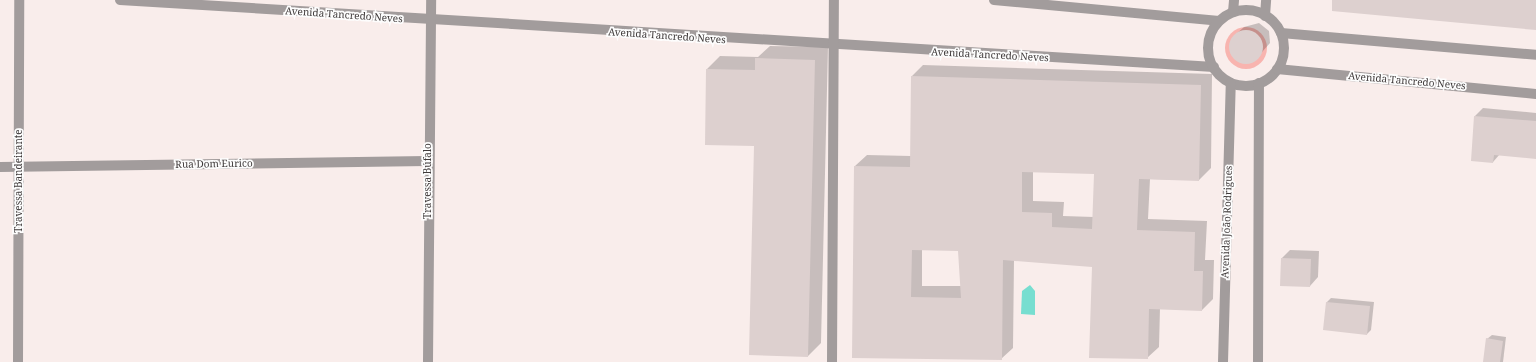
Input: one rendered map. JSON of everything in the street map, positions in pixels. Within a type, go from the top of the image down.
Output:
[{"type":"street","name":"Travessa Bandeirante","points":[[18,362],[19,0]]},
{"type":"street","name":"Avenida Tancredo Neves","points":[[120,0],[833,46],[1214,67]]},
{"type":"street","name":"Travessa Búfalo","points":[[428,362],[427,161],[431,0]]},
{"type":"street","points":[[832,362],[834,0]]},
{"type":"street","points":[[994,0],[1219,22]]},
{"type":"street","points":[[1233,12],[1234,0]]},
{"type":"street","points":[[1265,16],[1266,0]]},
{"type":"street","points":[[1252,10],[1265,16],[1280,33],[1284,45],[1277,69],[1259,83],[1232,83],[1214,67],[1208,43],[1219,22],[1233,12],[1252,10]]},
{"type":"street","points":[[1280,33],[1536,55]]},
{"type":"street","name":"Avenida Tancredo Neves","points":[[1277,69],[1536,94]]},
{"type":"street","name":"Avenida João Rodrigues","points":[[1224,362],[1232,83]]},
{"type":"street","points":[[1258,362],[1259,83]]},
{"type":"street","name":"Rua Dom Eurico","points":[[0,167],[427,161]]},
{"type":"shaded area","points":[[1242,27],[1250,27],[1261,33],[1267,44],[1267,52],[1261,63],[1250,69],[1242,69],[1231,63],[1225,52],[1225,44],[1231,33]]},
{"type":"water","points":[[1030,285],[1035,291],[1035,315],[1021,314],[1022,291]]},
{"type":"building","points":[[1332,0],[1536,0],[1536,30],[1332,11]]},
{"type":"building","points":[[1243,30],[1249,30],[1258,35],[1262,41],[1262,53],[1258,59],[1249,64],[1243,64],[1234,59],[1229,50],[1229,44],[1234,35]]},
{"type":"building","points":[[755,58],[815,60],[808,357],[749,355],[754,146],[705,145],[706,69],[755,70]]},
{"type":"building","points":[[911,76],[1201,85],[1199,181],[1139,179],[1137,230],[1195,232],[1194,271],[1203,271],[1202,311],[1149,309],[1148,359],[1089,358],[1092,267],[1003,260],[1002,360],[852,358],[854,166],[910,167]],"holes":[[[1022,172],[1094,174],[1092,229],[1052,227],[1052,213],[1022,212]],[[912,250],[958,251],[961,298],[911,297]]]},
{"type":"building","points":[[1474,116],[1536,121],[1536,159],[1494,155],[1493,163],[1471,161]]},
{"type":"building","points":[[1281,258],[1311,259],[1310,287],[1280,286]]},
{"type":"building","points":[[1326,302],[1370,306],[1367,335],[1323,330]]},
{"type":"building","points":[[1486,338],[1503,341],[1500,362],[1483,362]]}]
